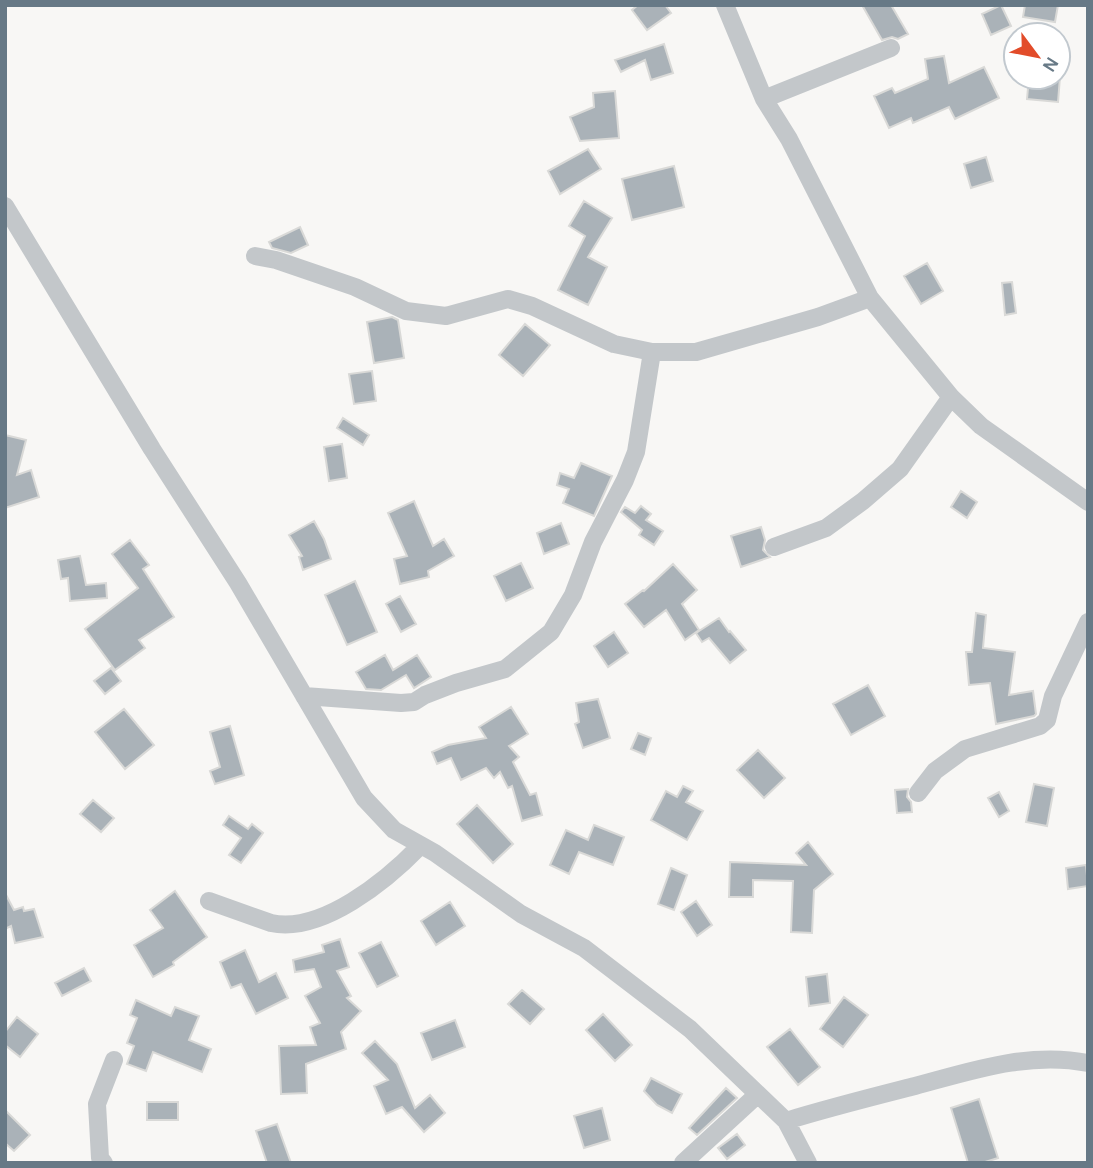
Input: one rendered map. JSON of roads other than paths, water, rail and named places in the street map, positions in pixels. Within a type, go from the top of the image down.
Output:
[{"type":"street","points":[[725,5],[764,99],[789,139],[870,298],[951,397],[981,426],[1088,502]]},
{"type":"street","points":[[764,99],[891,48]]},
{"type":"street","points":[[5,206],[152,449],[238,583],[363,798],[394,830],[435,853],[522,914],[584,948],[690,1029],[786,1121],[808,1163]]},
{"type":"street","points":[[255,256],[276,260],[355,287],[406,311],[446,316],[508,299],[532,306],[614,344],[652,352],[696,352],[818,317],[870,298]]},
{"type":"street","points":[[304,696],[414,702],[456,683],[505,669],[551,632],[573,595],[593,542],[625,480],[636,452],[652,352]]},
{"type":"street","points":[[774,547],[826,528],[863,502],[900,469],[951,397]]},
{"type":"street","points":[[918,793],[935,772],[965,748],[1040,726],[1047,720],[1053,696],[1088,622]]},
{"type":"street","points":[[209,901],[280,925],[304,922],[342,906],[391,875],[421,846]]},
{"type":"street","points":[[786,1121],[967,1072],[1028,1059],[1071,1059],[1088,1063]]},
{"type":"street","points":[[104,1163],[100,1158],[97,1104],[114,1060]]},
{"type":"street","points":[[683,1163],[757,1095]]}]
